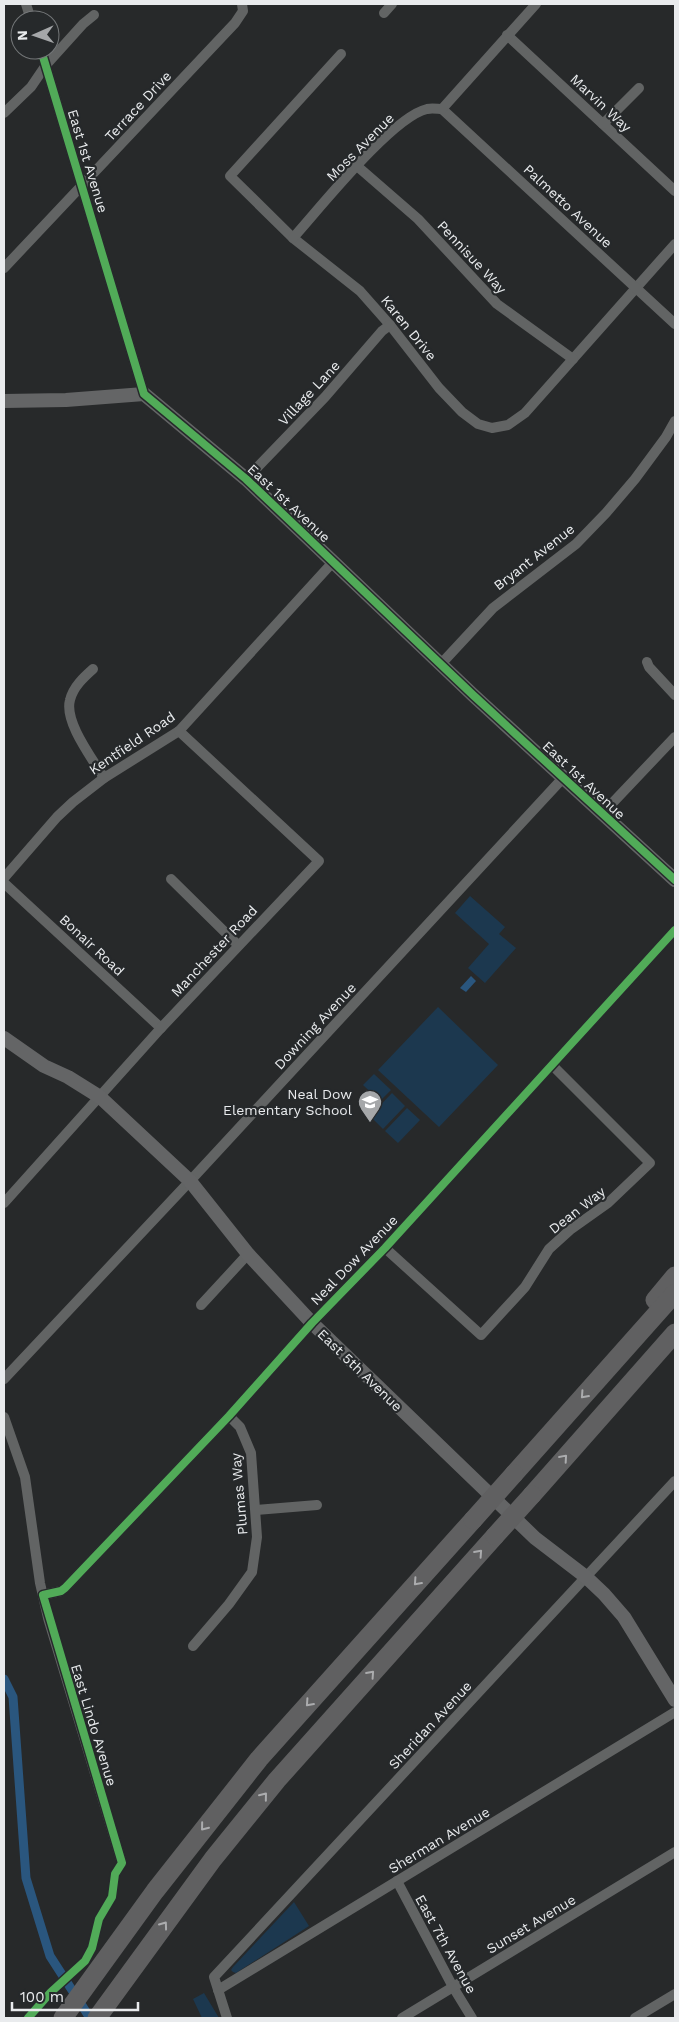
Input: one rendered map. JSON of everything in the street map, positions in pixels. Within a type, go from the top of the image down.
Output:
[{"type":"highway","points":[[608,1368],[616,1350],[675,1276]]},
{"type":"highway","points":[[64,2018],[155,1891],[259,1759],[675,1293]]},
{"type":"highway","points":[[97,2018],[213,1859],[277,1780],[675,1333]]},
{"type":"highway","points":[[624,1390],[675,1347]]},
{"type":"street","name":"Terrace Drive","points":[[4,268],[235,23],[243,11],[242,4]]},
{"type":"street","points":[[384,13],[392,4]]},
{"type":"street","points":[[442,110],[536,4]]},
{"type":"street","points":[[4,113],[31,87],[46,65],[83,24],[94,15]]},
{"type":"street","name":"Marvin Way","points":[[507,35],[675,191]]},
{"type":"street","name":"Karen Drive","points":[[340,54],[230,176],[293,238],[360,291],[390,325],[439,388],[462,412],[484,427],[499,427],[515,421],[525,413],[675,244]]},
{"type":"street","name":"East 1st Avenue","points":[[44,60],[144,394],[246,479],[441,664],[675,880]]},
{"type":"street","points":[[603,124],[639,88]]},
{"type":"street","name":"Moss Avenue","points":[[293,238],[357,166],[399,124],[427,109],[442,110]]},
{"type":"street","name":"Palmetto Avenue","points":[[442,110],[675,324]]},
{"type":"street","name":"Pennisue Way","points":[[357,166],[418,219],[497,304],[573,359]]},
{"type":"street","name":"Village Lane","points":[[246,479],[325,397],[382,331],[390,325]]},
{"type":"street","points":[[4,401],[66,400],[144,394]]},
{"type":"street","name":"Bryant Avenue","points":[[441,664],[493,608],[576,544],[600,520],[635,479],[666,437],[675,421]]},
{"type":"street","name":"Kentfield Road","points":[[4,878],[57,817],[73,802],[104,778],[179,731],[334,562]]},
{"type":"street","points":[[647,662],[649,667],[675,696]]},
{"type":"street","points":[[93,669],[83,678],[72,693],[69,713],[78,734],[104,778]]},
{"type":"street","name":"Manchester Road","points":[[4,1203],[238,944],[319,861],[179,731]]},
{"type":"street","points":[[602,814],[675,737]]},
{"type":"street","name":"Downing Avenue","points":[[4,1379],[563,778]]},
{"type":"street","points":[[171,879],[238,944]]},
{"type":"street","name":"Bonair Road","points":[[4,883],[161,1028]]},
{"type":"street","name":"Neal Dow Avenue","points":[[43,1595],[65,1588],[229,1416],[312,1323],[385,1248],[675,930]]},
{"type":"street","name":"East 5th Avenue","points":[[4,1038],[44,1066],[68,1077],[100,1097],[190,1181],[248,1254],[312,1323],[535,1538],[586,1577],[618,1609],[675,1700]]},
{"type":"street","name":"Dean Way","points":[[385,1248],[481,1335],[526,1287],[550,1249],[570,1230],[608,1203],[650,1163],[552,1065]]},
{"type":"street","points":[[201,1305],[248,1254]]},
{"type":"street","name":"Plumas Way","points":[[193,1646],[229,1604],[252,1572],[257,1537],[251,1453],[240,1427],[229,1416]]},
{"type":"street","name":"East Lindo Avenue","points":[[4,1417],[25,1477],[43,1595],[122,1862]]},
{"type":"street","name":"Sheridan Avenue","points":[[218,1990],[214,1977],[675,1481]]},
{"type":"street","points":[[256,1510],[317,1505]]},
{"type":"street","name":"Sherman Avenue","points":[[218,1990],[675,1712]]},
{"type":"street","name":"Sunset Avenue","points":[[402,2018],[675,1852]]},
{"type":"street","name":"East 7th Avenue","points":[[397,1881],[453,1987],[472,2018]]},
{"type":"street","points":[[218,1990],[227,2018]]},
{"type":"street","points":[[635,2018],[675,1994]]},
{"type":"shaded area","points":[[470,896],[505,927],[499,934],[516,948],[485,983],[468,968],[489,944],[455,913]]},
{"type":"shaded area","points":[[471,976],[476,981],[466,992],[460,988]]},
{"type":"shaded area","points":[[438,1007],[498,1065],[439,1127],[378,1070]]},
{"type":"shaded area","points":[[374,1074],[391,1090],[380,1101],[363,1085]]},
{"type":"shaded area","points":[[392,1093],[405,1106],[383,1129],[370,1116]]},
{"type":"shaded area","points":[[407,1108],[420,1120],[398,1143],[385,1131]]},
{"type":"shaded area","points":[[294,1902],[309,1926],[236,1973],[233,1972],[231,1970],[233,1967]]},
{"type":"shaded area","points":[[204,1993],[219,2018],[202,2018],[193,1999]]},
{"type":"waterway","points":[[4,1679],[13,1697],[26,1878],[50,1956],[90,2018]]},
{"type":"cycle path","points":[[44,60],[144,394],[246,479],[473,695],[675,880]]},
{"type":"cycle path","points":[[28,2018],[51,1992],[85,1961],[92,1948],[99,1919],[112,1897],[115,1874],[122,1863],[43,1595],[61,1591],[65,1588],[229,1416],[312,1323],[385,1248],[675,930]]},
{"type":"place","name":"Neal Dow Elementary School","points":[[370,1123]]}]
